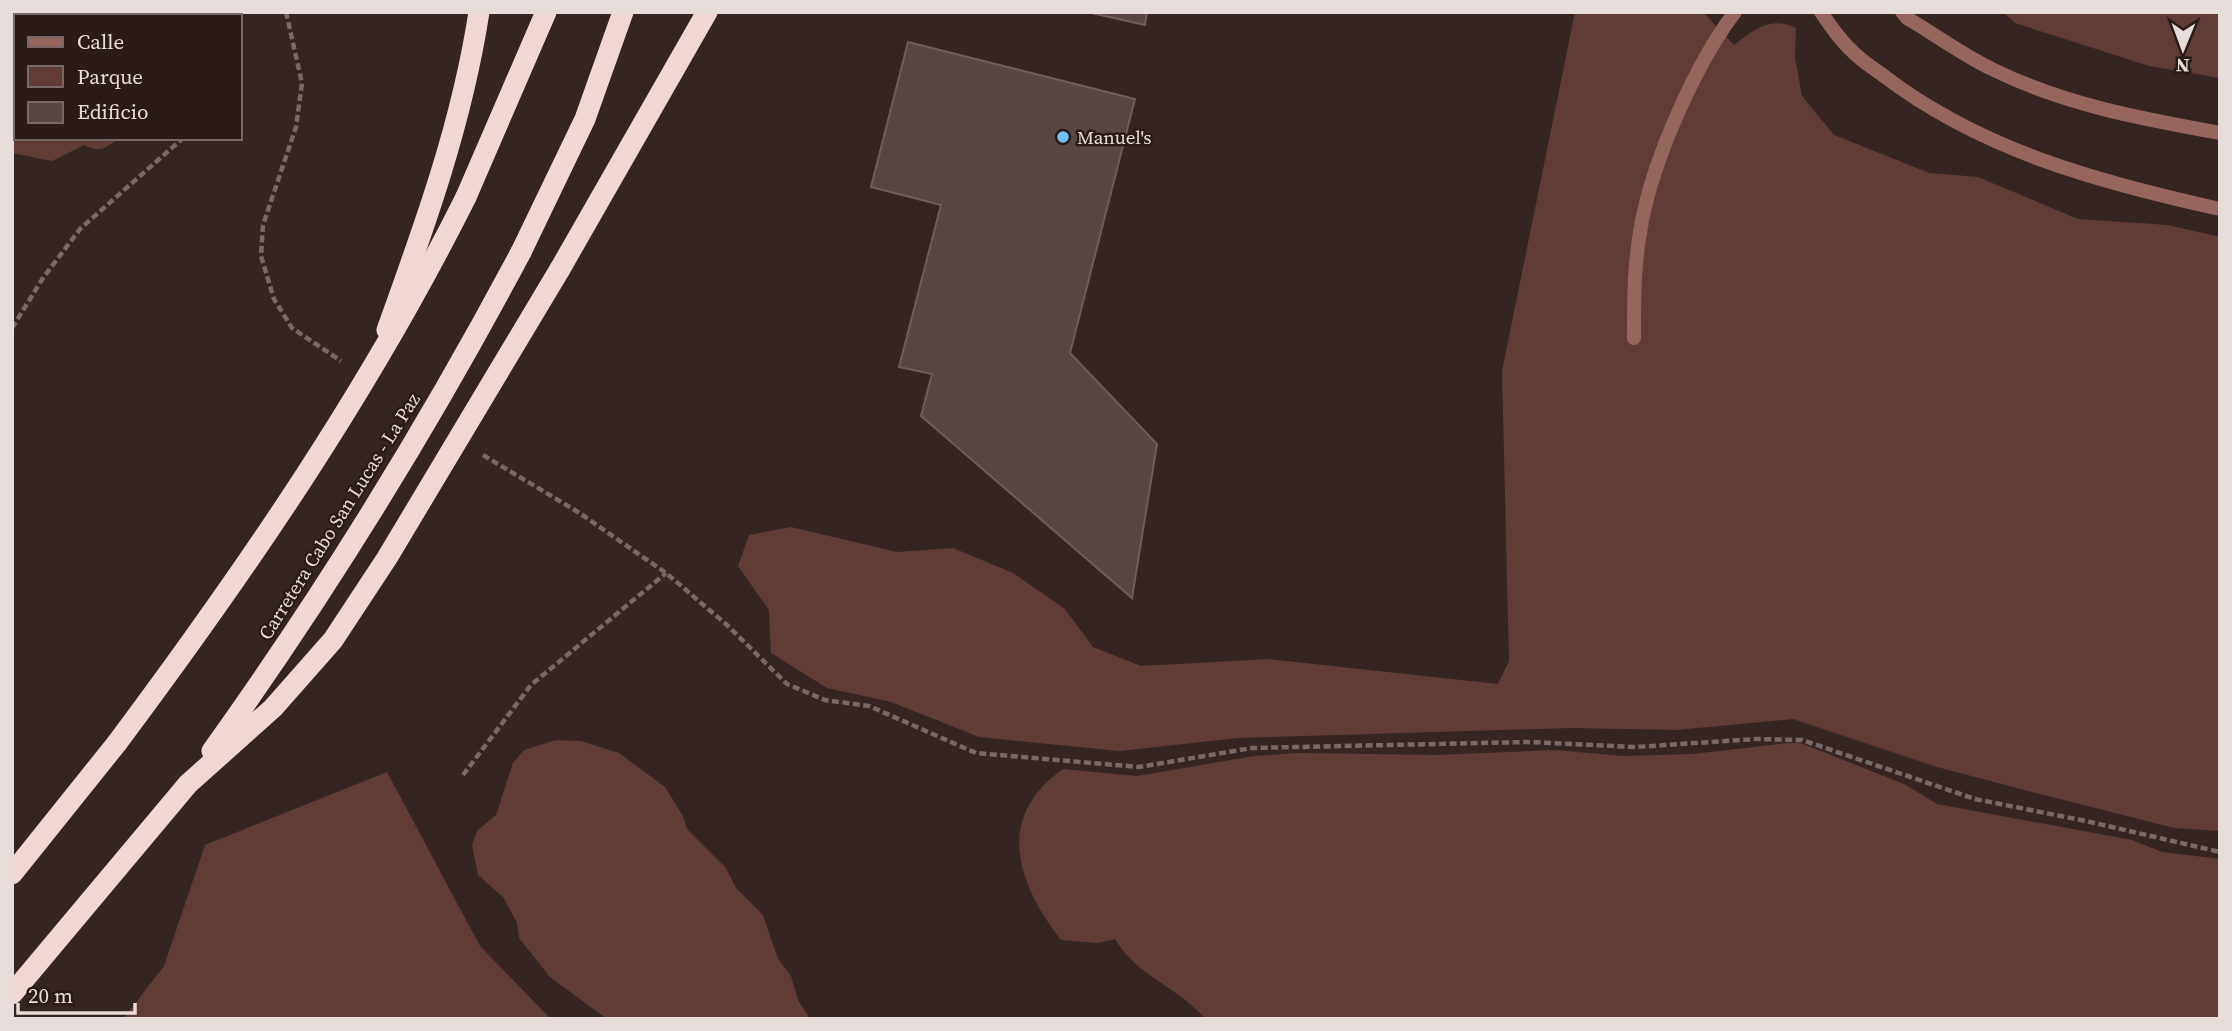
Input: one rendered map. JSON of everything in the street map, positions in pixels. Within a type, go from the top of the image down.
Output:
[{"type":"highway","points":[[372,372],[440,183],[456,130],[479,12]]},
{"type":"highway","points":[[12,874],[117,743],[192,643],[295,493],[372,372],[420,288],[466,197],[546,12]]},
{"type":"highway","name":"Carretera Cabo San Lucas - La Paz","points":[[12,994],[188,784],[262,681],[373,508],[458,369],[520,252],[585,119],[623,12]]},
{"type":"highway","points":[[188,784],[273,708],[333,640],[387,558],[560,269],[707,12]]},
{"type":"street","points":[[1634,338],[1634,274],[1640,233],[1658,165],[1698,71],[1735,12]]},
{"type":"street","points":[[1821,12],[1850,50],[1913,99],[1967,130],[2047,162],[2095,177],[2220,209]]},
{"type":"street","points":[[1902,12],[1993,70],[2056,96],[2121,115],[2220,133]]},
{"type":"path","points":[[286,12],[302,83],[296,127],[263,225],[261,256],[274,299],[292,328]]},
{"type":"path","points":[[12,328],[43,278],[80,229],[181,140]]},
{"type":"path","points":[[488,458],[578,512],[666,573],[727,625],[787,684],[825,700],[869,706],[976,753],[1139,767],[1252,748],[1527,741],[1636,747],[1756,739],[1802,740],[1975,799],[2220,852]]},
{"type":"path","points":[[463,775],[531,685],[666,573]]},
{"type":"green space","points":[[12,12],[182,12],[184,14],[14,14],[14,140],[116,140],[103,148],[94,149],[84,145],[52,161],[12,153]]},
{"type":"green space","points":[[1575,12],[1703,12],[1734,45],[1770,24],[1778,23],[1796,28],[1795,57],[1802,96],[1834,135],[1929,173],[1978,177],[2078,219],[2168,225],[2220,237],[2220,831],[2174,828],[1937,767],[1793,719],[1677,730],[1571,728],[1238,738],[1119,751],[979,737],[891,702],[827,688],[771,653],[769,610],[738,566],[749,535],[791,527],[897,552],[953,548],[1013,573],[1065,609],[1093,647],[1141,666],[1268,659],[1498,684],[1509,661],[1502,371]]},
{"type":"green space","points":[[2003,12],[2220,12],[2220,78],[2149,66],[2015,23]]},
{"type":"green space","points":[[556,740],[581,741],[619,753],[665,787],[683,816],[687,829],[726,868],[736,888],[763,915],[778,959],[791,976],[798,1000],[810,1019],[607,1019],[550,977],[519,938],[517,923],[503,897],[478,875],[472,845],[477,831],[496,815],[513,763],[524,750]]},
{"type":"green space","points":[[1798,742],[1904,784],[1937,804],[2132,840],[2162,852],[2220,859],[2220,1019],[1205,1019],[1183,998],[1134,963],[1115,939],[1097,943],[1061,940],[1033,896],[1024,874],[1020,852],[1020,830],[1027,808],[1041,788],[1063,769],[1137,776],[1254,756],[1297,753],[1438,755],[1555,750],[1623,756],[1693,754]]},
{"type":"green space","points":[[387,772],[480,946],[551,1019],[123,1019],[164,966],[205,845]]},
{"type":"building","points":[[1087,12],[1147,12],[1145,25]]},
{"type":"building","points":[[908,42],[1135,99],[1070,353],[1157,444],[1132,598],[921,416],[932,374],[899,367],[941,205],[871,187]]},
{"type":"place","name":"Manuel's","points":[[1063,137]]}]
